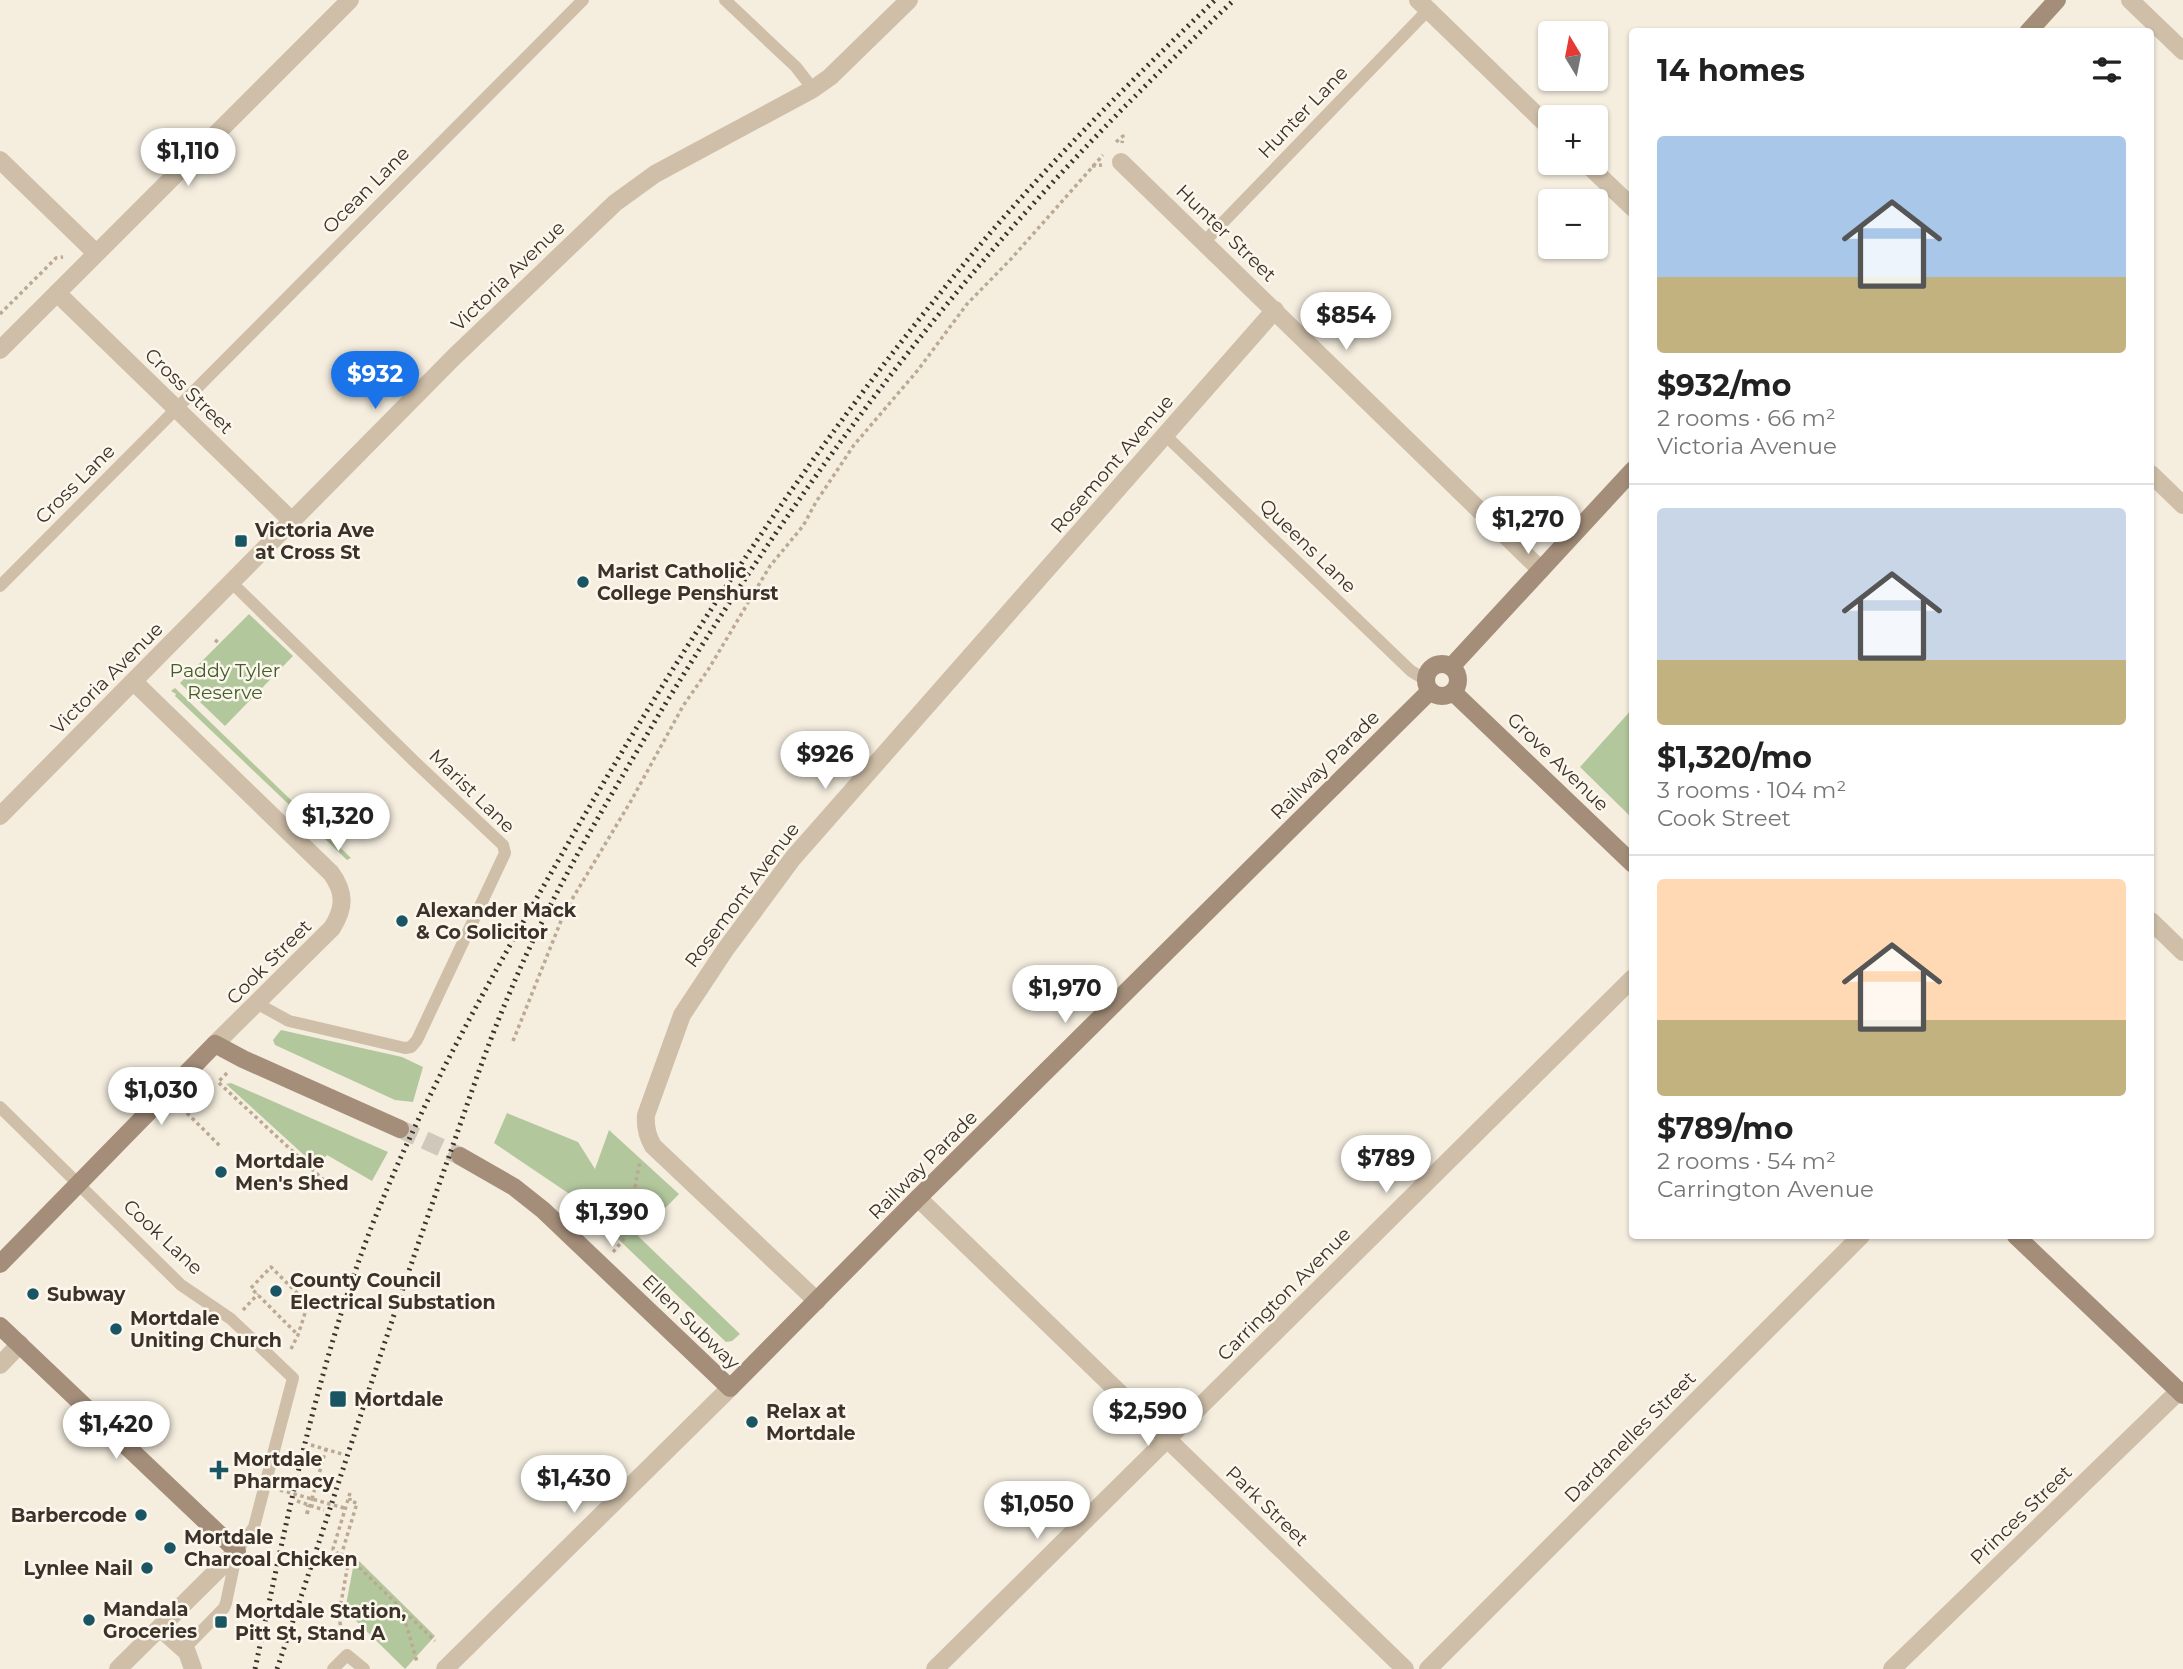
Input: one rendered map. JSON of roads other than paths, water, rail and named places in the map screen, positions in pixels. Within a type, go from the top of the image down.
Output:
[{"type":"street","points":[[0,350],[350,0]]},
{"type":"street","name":"Victoria Avenue","points":[[0,816],[454,357],[615,204],[655,174],[813,89],[830,77],[909,0]]},
{"type":"street","points":[[2032,28],[2057,0]]},
{"type":"street","points":[[2130,0],[2183,51]]},
{"type":"street","points":[[1423,5],[1538,116]]},
{"type":"street","name":"Hunter Street","points":[[1114,157],[1205,242],[1541,570]]},
{"type":"street","points":[[0,160],[96,253]]},
{"type":"street","points":[[1599,175],[1629,204]]},
{"type":"street","name":"Cross Street","points":[[57,293],[292,521]]},
{"type":"street","name":"Rosemont Avenue","points":[[817,1301],[649,1140],[646,1115],[676,1027],[689,1002],[725,950],[800,848],[1275,310]]},
{"type":"street","points":[[1451,667],[1629,474]]},
{"type":"street","points":[[2154,477],[2183,505]]},
{"type":"street","points":[[1436,665],[1451,667],[1457,674],[1458,684],[1448,695],[1439,696],[1428,686],[1429,671],[1436,665]]},
{"type":"street","name":"Cook Street","points":[[0,1264],[332,928],[342,908],[341,890],[331,873],[134,682]]},
{"type":"street","name":"Railway Parade","points":[[446,1669],[817,1301],[1428,686]]},
{"type":"street","name":"Grove Avenue","points":[[1452,692],[1507,741],[1629,860]]},
{"type":"street","points":[[2154,923],[2183,952]]},
{"type":"street","name":"Carrington Avenue","points":[[935,1669],[1629,982]]},
{"type":"street","points":[[215,1044],[400,1129]]},
{"type":"street","name":"Ellen Subway","points":[[460,1156],[514,1187],[543,1210],[730,1388]]},
{"type":"street","name":"Park Street","points":[[918,1198],[1405,1669]]},
{"type":"street","name":"Dardanelles Street","points":[[1428,1669],[1858,1239]]},
{"type":"street","points":[[2020,1239],[2181,1393]]},
{"type":"street","points":[[0,1326],[237,1551],[118,1669]]},
{"type":"street","points":[[0,1365],[20,1344]]},
{"type":"street","name":"Princes Street","points":[[1892,1669],[2181,1393]]},
{"type":"street","points":[[160,1628],[184,1649],[193,1669]]},
{"type":"lane","name":"Ocean Lane","points":[[177,408],[583,0]]},
{"type":"lane","points":[[725,0],[796,67],[813,89]]},
{"type":"lane","name":"Hunter Lane","points":[[1205,242],[1423,5]]},
{"type":"lane","name":"Cross Lane","points":[[0,586],[177,408]]},
{"type":"lane","name":"Queens Lane","points":[[1166,436],[1428,686]]},
{"type":"lane","name":"Marist Lane","points":[[231,582],[503,845],[505,853],[417,1040],[411,1047],[405,1048],[289,1021],[258,1004]]},
{"type":"lane","name":"Cook Lane","points":[[0,1107],[181,1285],[231,1319],[293,1377],[254,1527],[237,1551]]},
{"type":"lane","points":[[184,1649],[226,1603],[237,1551]]},
{"type":"lane","points":[[333,1669],[347,1655],[364,1669]]},
{"type":"tunnel","points":[[400,1129],[460,1156]]},
{"type":"railway","points":[[255,1669],[319,1387],[353,1277],[373,1223],[438,1079],[566,847],[653,701],[744,559],[792,489],[893,353],[977,248],[1042,174],[1215,0]]},
{"type":"railway","points":[[277,1669],[399,1299],[492,1037],[526,956],[598,817],[692,661],[763,552],[916,342],[1057,178],[1126,105],[1234,0]]},
{"type":"place","name":"Victoria Ave at Cross St","points":[[241,541]]},
{"type":"place","name":"Marist Catholic College Penshurst","points":[[583,582]]},
{"type":"place","name":"Alexander Mack & Co Solicitor","points":[[402,921]]},
{"type":"place","name":"Mortdale Men's Shed","points":[[221,1172]]},
{"type":"place","name":"County Council Electrical Substation","points":[[276,1291]]},
{"type":"place","name":"Subway","points":[[33,1294]]},
{"type":"place","name":"Mortdale Uniting Church","points":[[116,1329]]},
{"type":"place","name":"Mortdale","points":[[338,1399]]},
{"type":"place","name":"Relax at Mortdale","points":[[752,1422]]},
{"type":"place","name":"Mortdale Pharmacy","points":[[219,1470]]},
{"type":"place","name":"Barbercode","points":[[141,1515]]},
{"type":"place","name":"Mortdale Charcoal Chicken","points":[[170,1548]]},
{"type":"place","name":"Lynlee Nail","points":[[147,1568]]},
{"type":"place","name":"Mandala Groceries","points":[[89,1620]]},
{"type":"place","name":"Mortdale Station, Pitt St, Stand A","points":[[221,1622]]},
{"type":"park label","name":"Paddy Tyler Reserve","points":[[225,681]]}]
